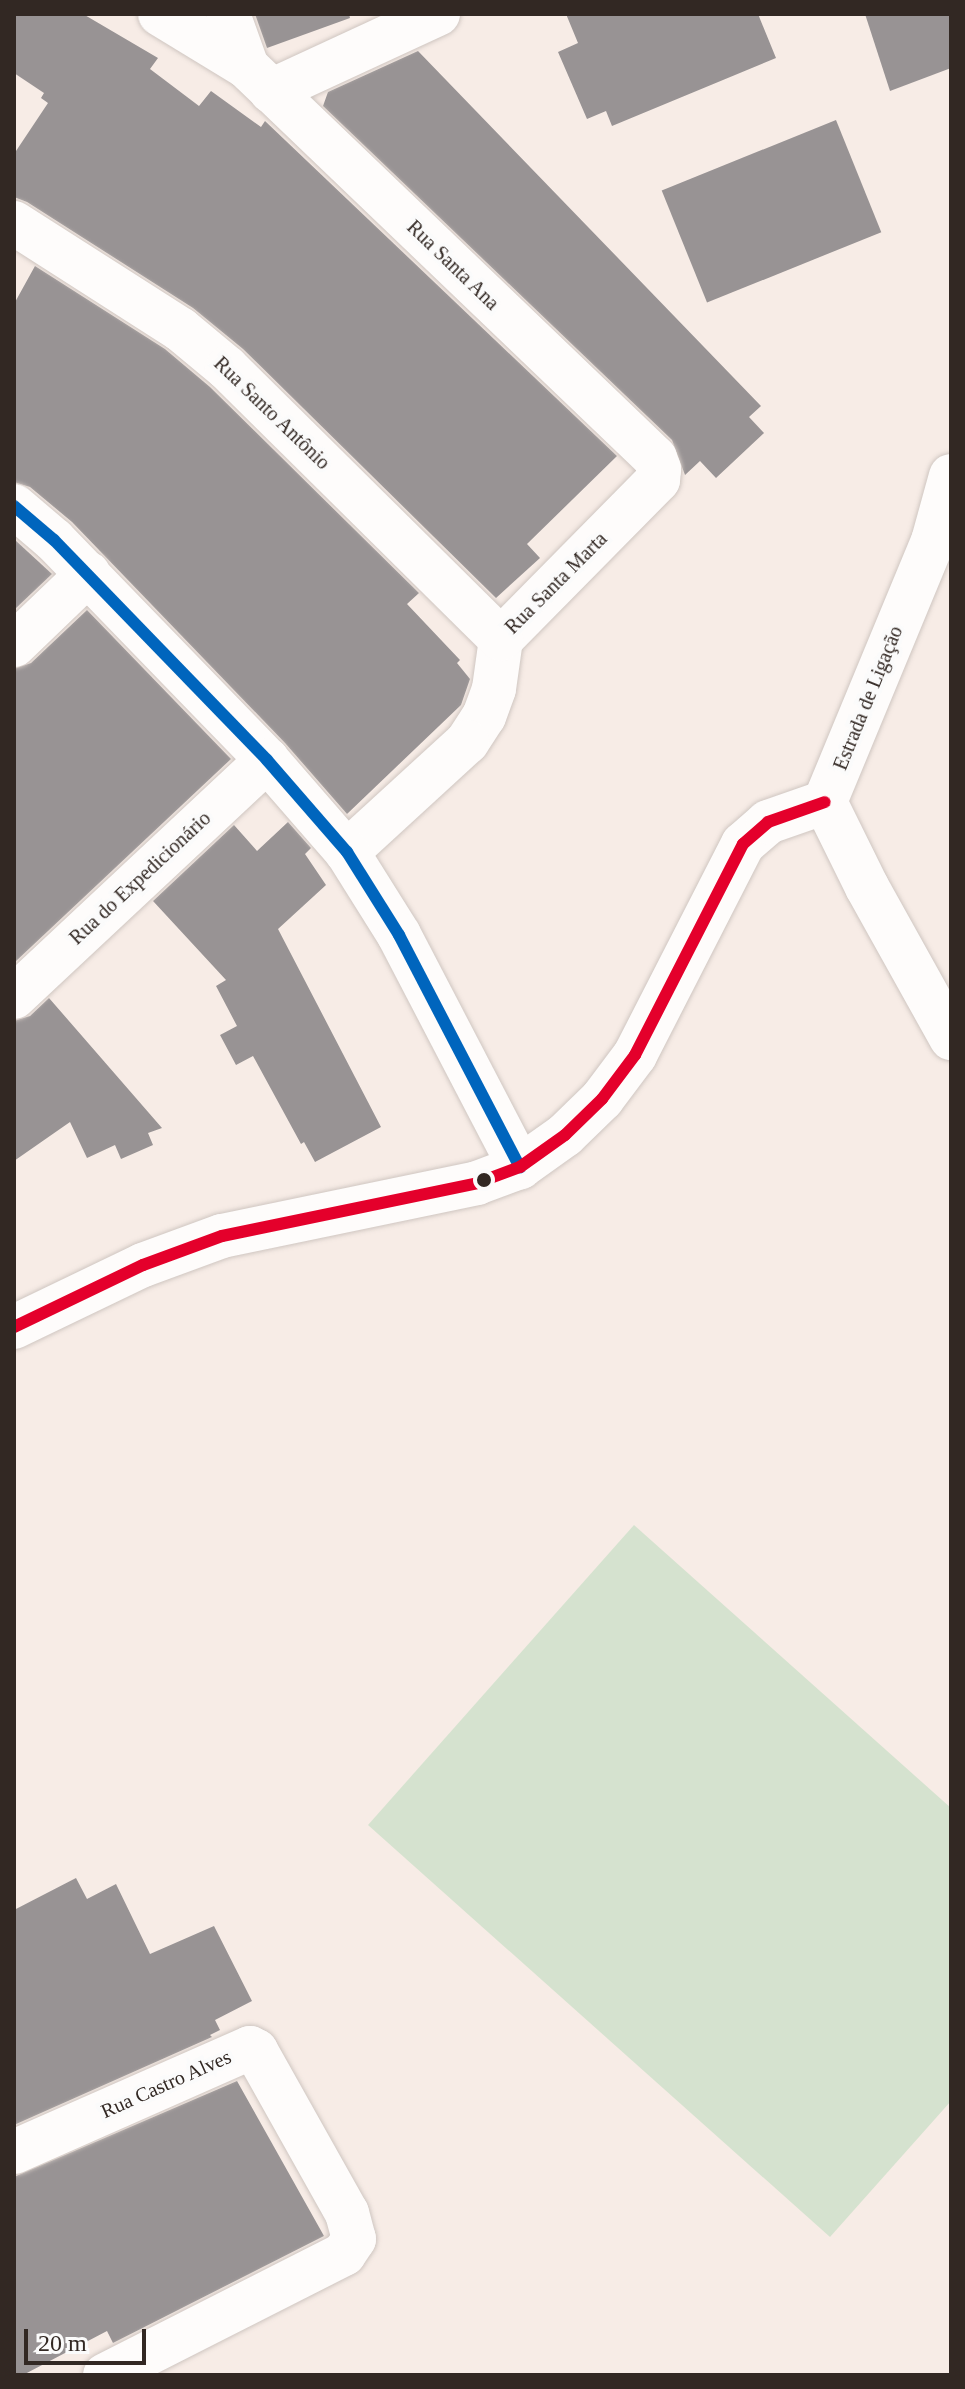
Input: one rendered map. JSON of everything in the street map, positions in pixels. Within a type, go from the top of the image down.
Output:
[{"type":"street","name":"Rua Santa Ana","points":[[160,14],[259,79],[658,465]]},
{"type":"street","name":"Rua Santa Ana","points":[[228,14],[259,79]]},
{"type":"street","points":[[259,79],[438,14]]},
{"type":"street","name":"Rua Santo Antônio","points":[[14,223],[180,329],[216,359],[501,639]]},
{"type":"street","name":"Rua Santa Marta","points":[[347,852],[467,742],[484,716],[494,689],[501,639],[658,480],[658,465]]},
{"type":"street","name":"Estrada de Ligação","points":[[825,802],[933,541],[949,488]]},
{"type":"street","points":[[14,506],[88,574],[267,760],[347,852],[399,935],[520,1167]]},
{"type":"street","points":[[14,645],[88,574]]},
{"type":"street","name":"Rua do Expedicionário","points":[[14,997],[267,760]]},
{"type":"street","points":[[14,1327],[143,1265],[222,1236],[477,1183],[520,1167],[565,1135],[602,1099],[635,1055],[743,844],[768,822],[825,802],[867,887],[951,1038]]},
{"type":"street","name":"Rua Castro Alves","points":[[14,2152],[239,2051],[252,2049],[347,2213],[354,2239],[344,2254],[105,2375]]},
{"type":"green space","points":[[634,1525],[951,1808],[951,2101],[830,2237],[368,1825]]},
{"type":"building","points":[[14,14],[83,14],[158,58],[150,69],[199,106],[211,91],[261,127],[265,121],[617,456],[527,544],[540,558],[496,598],[243,349],[193,308],[27,202],[14,197],[14,154],[48,103],[41,98],[44,93],[14,73]]},
{"type":"building","points":[[255,14],[349,14],[350,18],[267,48]]},
{"type":"building","points":[[566,14],[758,14],[776,58],[612,126],[606,111],[587,119],[558,52],[578,43]]},
{"type":"building","points":[[865,14],[951,14],[951,68],[890,91]]},
{"type":"building","points":[[418,51],[761,406],[749,417],[764,433],[716,478],[700,461],[685,475],[672,440],[323,106],[328,92]]},
{"type":"building","points":[[836,120],[881,232],[707,303],[662,190]]},
{"type":"building","points":[[35,266],[165,349],[210,387],[419,593],[407,604],[460,660],[457,663],[470,679],[461,705],[347,814],[285,743],[72,522],[30,487],[14,482],[14,304]]},
{"type":"building","points":[[14,539],[52,574],[14,610]]},
{"type":"building","points":[[87,610],[231,759],[14,963],[14,669],[31,663]]},
{"type":"building","points":[[288,822],[311,848],[305,854],[326,885],[278,929],[381,1127],[315,1162],[304,1142],[301,1144],[253,1056],[236,1065],[220,1035],[237,1026],[216,986],[226,980],[153,901],[234,825],[257,851]]},
{"type":"building","points":[[49,998],[162,1128],[148,1133],[153,1145],[121,1159],[115,1145],[87,1158],[70,1122],[14,1161],[14,1021],[30,1016]]},
{"type":"building","points":[[76,1878],[87,1899],[116,1884],[150,1954],[214,1926],[252,2001],[215,2020],[220,2030],[210,2035],[212,2037],[14,2125],[14,1910]]},
{"type":"building","points":[[237,2081],[324,2236],[113,2343],[107,2331],[23,2375],[14,2375],[14,2177]]},
{"type":"transit line","points":[[14,506],[54,540],[267,760],[347,852],[399,935],[520,1167]]},
{"type":"transit line","points":[[14,1327],[143,1265],[222,1236],[477,1183],[520,1167],[565,1135],[602,1099],[635,1055],[743,844],[768,822],[825,802]]}]
